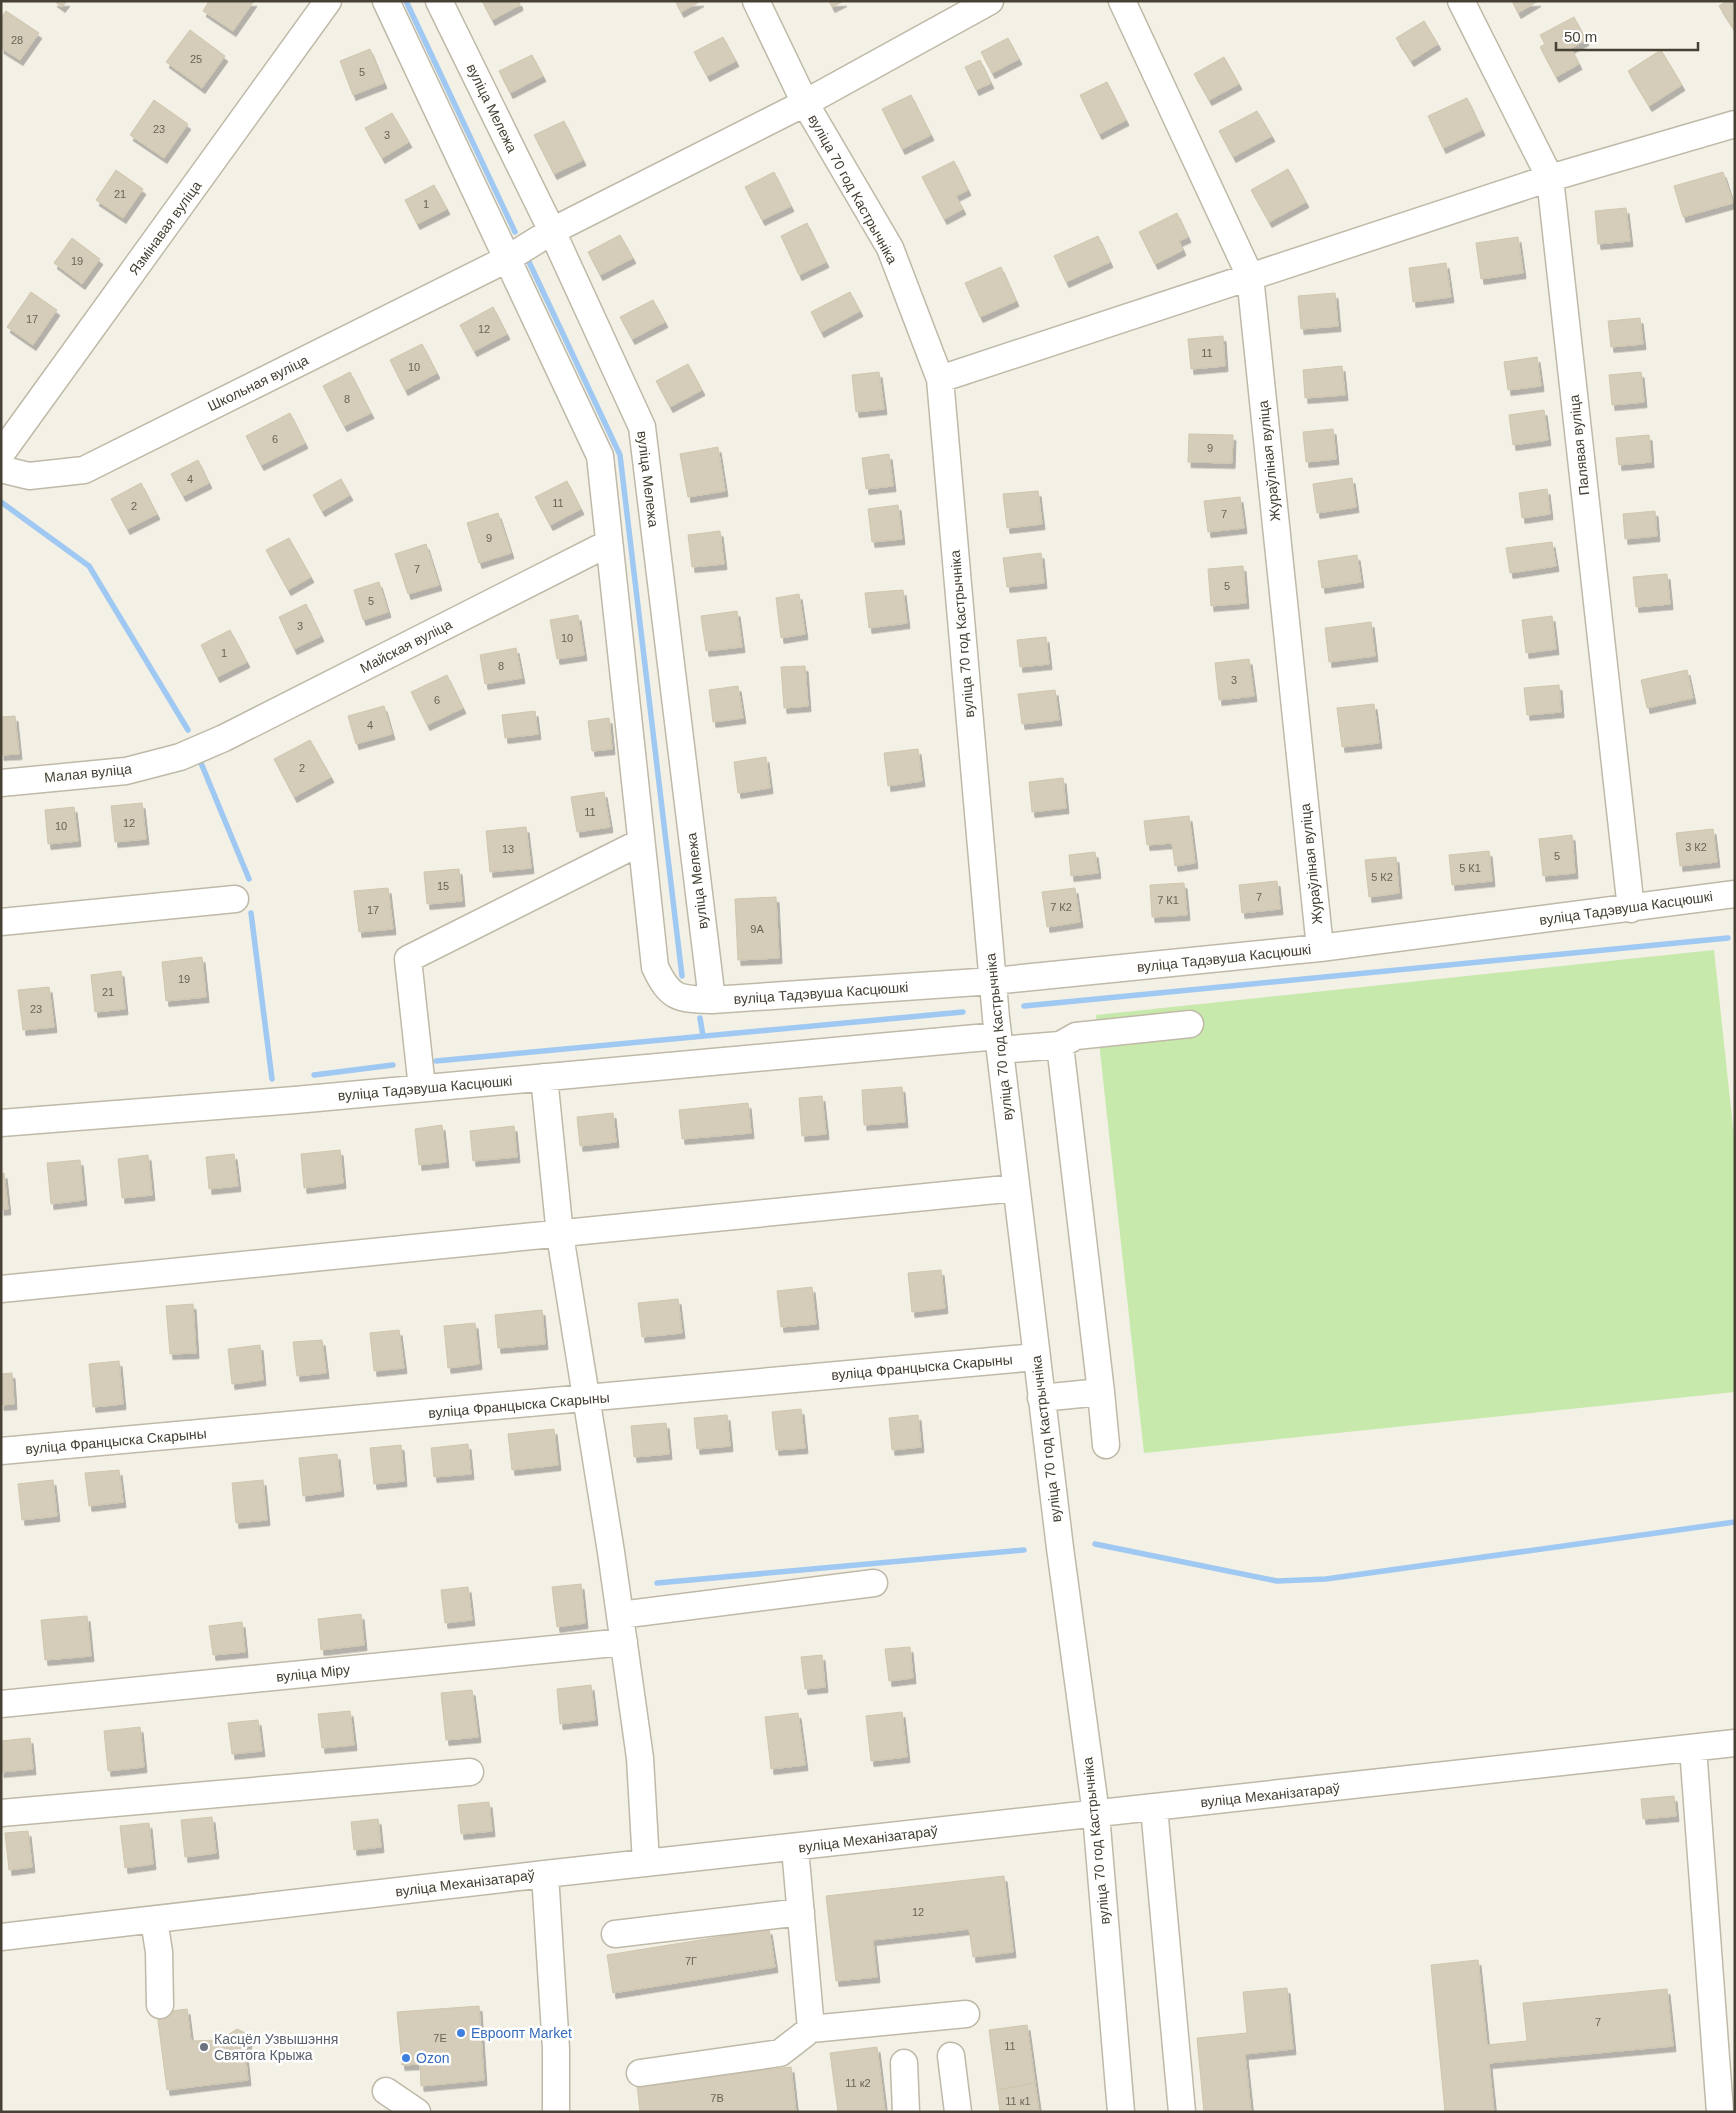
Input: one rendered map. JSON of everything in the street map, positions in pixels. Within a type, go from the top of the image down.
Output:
[{"type":"street","name":"Язмінавая вуліца","points":[[1,454],[328,1]]},
{"type":"street","name":"вуліца Тадэвуша Касцюшкі","points":[[386,1],[600,456],[655,967],[670,992],[690,999],[712,1000],[993,982],[1320,948],[1735,894]]},
{"type":"street","name":"вуліца Мележа","points":[[439,1],[552,231],[642,427],[712,1000]]},
{"type":"street","name":"вуліца 70 год Кастрычніка","points":[[756,1],[805,103],[890,248],[940,379],[999,1043],[1036,1357],[1096,1814],[1121,2112]]},
{"type":"street","name":"Школьная вуліца","points":[[1,468],[29,476],[84,470],[508,259],[552,231],[805,103],[990,1]]},
{"type":"street","name":"Жураўліная вуліца","points":[[1122,1],[1250,276],[1320,948]]},
{"type":"street","name":"Палявая вуліца","points":[[1461,1],[1550,178],[1631,909]]},
{"type":"street","points":[[940,379],[1550,178],[1735,124]]},
{"type":"street","name":"Майская вуліца","points":[[201,747],[224,738],[609,543]]},
{"type":"street","name":"Малая вуліца","points":[[1,782],[126,771],[180,757],[201,747]]},
{"type":"street","points":[[422,1088],[408,959],[641,842]]},
{"type":"street","points":[[1,922],[235,899]]},
{"type":"street","name":"вуліца Тадэвуша Касцюшкі","points":[[1,1123],[544,1077],[999,1043],[1060,1045],[1076,1036],[1190,1024]]},
{"type":"street","points":[[1060,1045],[1106,1445]]},
{"type":"street","points":[[544,1077],[560,1234],[620,1614],[640,1758],[646,1862]]},
{"type":"street","points":[[1,1289],[1016,1188]]},
{"type":"street","name":"вуліца Францыска Скарыны","points":[[1,1452],[1036,1357]]},
{"type":"street","points":[[1042,1398],[1101,1392]]},
{"type":"street","points":[[620,1614],[874,1583]]},
{"type":"street","name":"вуліца Міру","points":[[1,1704],[624,1642]]},
{"type":"street","name":"вуліца Механізатараў","points":[[1,1937],[646,1862],[795,1848],[886,1836],[1735,1743]]},
{"type":"street","points":[[1693,1748],[1720,2112]]},
{"type":"street","points":[[1,1813],[470,1772]]},
{"type":"street","points":[[1154,1808],[1182,2112]]},
{"type":"street","points":[[795,1848],[811,2029]]},
{"type":"street","points":[[546,1874],[556,2049],[556,2112]]},
{"type":"street","points":[[614,1934],[801,1912]]},
{"type":"street","points":[[154,1920],[159,1952],[160,2004]]},
{"type":"street","points":[[640,2074],[780,2054],[811,2029],[966,2014]]},
{"type":"street","points":[[951,2056],[958,2112]]},
{"type":"street","points":[[904,2063],[906,2112]]},
{"type":"street","points":[[386,2091],[417,2112]]},
{"type":"green space","points":[[1714,950],[1735,1146],[1735,1392],[1144,1453],[1096,1015]]},
{"type":"building","points":[[54,1],[67,1],[62,7]]},
{"type":"building","points":[[209,1],[254,1],[233,31],[203,11]]},
{"type":"building","points":[[482,1],[519,1],[520,5],[492,20]]},
{"type":"building","points":[[675,1],[701,1],[681,12]]},
{"type":"building","points":[[829,1],[844,1],[832,7]]},
{"type":"building","points":[[1512,1],[1538,1],[1518,13]]},
{"type":"building","points":[[1727,1],[1735,1],[1735,31],[1719,6]]},
{"type":"building","points":[[6,11],[39,33],[20,60],[1,48],[1,18]]},
{"type":"building","points":[[1574,17],[1586,40],[1571,48],[1579,64],[1556,77],[1540,47],[1545,44],[1540,35]]},
{"type":"building","points":[[1424,21],[1438,44],[1411,61],[1396,38]]},
{"type":"building","points":[[190,30],[225,56],[202,88],[166,62]]},
{"type":"building","points":[[723,37],[736,61],[707,76],[694,52]]},
{"type":"building","points":[[1008,38],[1019,59],[992,73],[981,52]]},
{"type":"building","points":[[370,49],[384,83],[353,95],[340,61]]},
{"type":"building","points":[[1661,50],[1682,85],[1649,106],[1628,71]]},
{"type":"building","points":[[532,55],[543,76],[510,93],[499,71]]},
{"type":"building","points":[[1224,57],[1239,84],[1209,100],[1194,74]]},
{"type":"building","points":[[980,60],[991,83],[976,90],[965,67]]},
{"type":"building","points":[[1107,82],[1126,120],[1099,134],[1080,95]]},
{"type":"building","points":[[911,95],[931,135],[902,149],[882,109]]},
{"type":"building","points":[[1467,98],[1482,130],[1443,148],[1428,116]]},
{"type":"building","points":[[154,100],[188,124],[164,158],[130,135]]},
{"type":"building","points":[[1257,111],[1272,136],[1233,157],[1219,131]]},
{"type":"building","points":[[392,113],[409,142],[382,158],[365,128]]},
{"type":"building","points":[[564,121],[583,160],[554,174],[534,135]]},
{"type":"building","points":[[954,161],[968,190],[956,196],[963,209],[944,219],[922,177]]},
{"type":"building","points":[[1288,169],[1306,202],[1269,222],[1251,190]]},
{"type":"building","points":[[116,170],[143,189],[123,218],[96,200]]},
{"type":"building","points":[[774,172],[791,206],[762,220],[745,187]]},
{"type":"building","points":[[1723,172],[1733,203],[1683,217],[1674,186]]},
{"type":"building","points":[[434,185],[447,209],[417,224],[405,200]]},
{"type":"building","points":[[1626,208],[1630,241],[1598,244],[1595,211]]},
{"type":"building","points":[[1177,213],[1188,237],[1179,241],[1183,250],[1155,264],[1139,232]]},
{"type":"building","points":[[807,223],[826,262],[799,275],[781,236]]},
{"type":"building","points":[[620,235],[633,258],[600,275],[588,252]]},
{"type":"building","points":[[1098,236],[1110,262],[1066,282],[1054,256]]},
{"type":"building","points":[[1518,237],[1523,273],[1481,279],[1476,243]]},
{"type":"building","points":[[72,238],[100,259],[82,284],[54,263]]},
{"type":"building","points":[[1446,263],[1451,297],[1413,302],[1409,268]]},
{"type":"building","points":[[1001,267],[1016,301],[980,317],[965,283]]},
{"type":"building","points":[[31,292],[57,310],[33,345],[7,327]]},
{"type":"building","points":[[850,292],[860,311],[821,332],[811,312]]},
{"type":"building","points":[[1335,293],[1338,326],[1301,329],[1298,296]]},
{"type":"building","points":[[653,300],[665,322],[632,339],[620,317]]},
{"type":"building","points":[[493,307],[507,334],[474,351],[460,325]]},
{"type":"building","points":[[1640,318],[1643,344],[1611,347],[1608,321]]},
{"type":"building","points":[[1223,336],[1225,366],[1191,369],[1188,339]]},
{"type":"building","points":[[422,344],[437,373],[405,390],[390,360]]},
{"type":"building","points":[[1537,357],[1541,386],[1508,390],[1504,362]]},
{"type":"building","points":[[688,364],[702,390],[670,407],[656,381]]},
{"type":"building","points":[[1342,366],[1345,395],[1305,398],[1303,370]]},
{"type":"building","points":[[350,372],[371,413],[344,426],[323,386]]},
{"type":"building","points":[[879,372],[884,409],[856,412],[852,375]]},
{"type":"building","points":[[1641,372],[1644,402],[1612,405],[1609,375]]},
{"type":"building","points":[[1544,410],[1548,440],[1513,445],[1509,415]]},
{"type":"building","points":[[290,413],[305,443],[261,465],[246,436]]},
{"type":"building","points":[[1333,429],[1336,459],[1306,462],[1303,432]]},
{"type":"building","points":[[1189,434],[1233,435],[1232,463],[1188,462]]},
{"type":"building","points":[[1649,435],[1651,462],[1619,465],[1616,438]]},
{"type":"building","points":[[718,447],[725,491],[688,497],[680,454]]},
{"type":"building","points":[[889,454],[893,486],[866,489],[862,458]]},
{"type":"building","points":[[198,460],[209,483],[183,496],[171,474]]},
{"type":"building","points":[[1352,478],[1356,507],[1317,513],[1313,484]]},
{"type":"building","points":[[341,479],[350,495],[322,511],[313,495]]},
{"type":"building","points":[[567,481],[581,509],[550,525],[535,497]]},
{"type":"building","points":[[141,483],[157,514],[127,529],[111,499]]},
{"type":"building","points":[[1547,489],[1550,514],[1522,518],[1519,493]]},
{"type":"building","points":[[1038,491],[1042,524],[1007,528],[1003,494]]},
{"type":"building","points":[[1240,497],[1244,528],[1208,532],[1204,501]]},
{"type":"building","points":[[898,505],[902,539],[872,542],[868,509]]},
{"type":"building","points":[[1655,511],[1657,536],[1625,539],[1623,514]]},
{"type":"building","points":[[498,513],[511,553],[479,563],[467,523]]},
{"type":"building","points":[[720,531],[724,564],[692,567],[688,535]]},
{"type":"building","points":[[289,538],[311,577],[288,590],[266,550]]},
{"type":"building","points":[[1552,542],[1556,566],[1510,573],[1506,548]]},
{"type":"building","points":[[426,544],[439,585],[408,594],[395,554]]},
{"type":"building","points":[[1041,553],[1044,583],[1007,587],[1003,558]]},
{"type":"building","points":[[1357,555],[1361,582],[1322,588],[1318,561]]},
{"type":"building","points":[[1243,566],[1246,603],[1211,606],[1208,569]]},
{"type":"building","points":[[1667,574],[1670,604],[1636,607],[1633,577]]},
{"type":"building","points":[[379,582],[388,612],[363,620],[354,590]]},
{"type":"building","points":[[903,590],[907,623],[869,628],[865,593]]},
{"type":"building","points":[[799,594],[805,634],[781,638],[776,598]]},
{"type":"building","points":[[306,604],[321,636],[294,649],[279,617]]},
{"type":"building","points":[[737,611],[742,647],[706,651],[701,616]]},
{"type":"building","points":[[578,615],[584,655],[557,659],[550,620]]},
{"type":"building","points":[[1552,616],[1556,649],[1526,653],[1522,620]]},
{"type":"building","points":[[1371,622],[1375,656],[1329,662],[1325,628]]},
{"type":"building","points":[[230,630],[247,662],[217,677],[201,645]]},
{"type":"building","points":[[1046,637],[1049,664],[1020,667],[1017,640]]},
{"type":"building","points":[[516,648],[522,678],[485,684],[480,655]]},
{"type":"building","points":[[1249,659],[1254,696],[1219,700],[1215,663]]},
{"type":"building","points":[[805,666],[808,706],[784,708],[781,667]]},
{"type":"building","points":[[1687,670],[1693,698],[1647,708],[1641,680]]},
{"type":"building","points":[[447,675],[463,708],[427,725],[411,692]]},
{"type":"building","points":[[1559,685],[1561,712],[1527,715],[1524,688]]},
{"type":"building","points":[[738,686],[743,718],[713,722],[709,690]]},
{"type":"building","points":[[1055,690],[1059,720],[1022,724],[1018,694]]},
{"type":"building","points":[[1374,704],[1379,743],[1342,747],[1337,708]]},
{"type":"building","points":[[384,706],[392,734],[356,744],[348,716]]},
{"type":"building","points":[[535,711],[538,734],[505,738],[502,715]]},
{"type":"building","points":[[15,716],[19,754],[1,755],[1,717]]},
{"type":"building","points":[[609,718],[612,749],[592,751],[588,721]]},
{"type":"building","points":[[310,740],[331,777],[294,797],[274,759]]},
{"type":"building","points":[[918,749],[922,781],[888,786],[884,753]]},
{"type":"building","points":[[766,757],[770,788],[738,793],[734,762]]},
{"type":"building","points":[[1063,778],[1066,808],[1032,812],[1029,782]]},
{"type":"building","points":[[604,792],[610,827],[577,832],[571,797]]},
{"type":"building","points":[[142,803],[146,839],[115,842],[111,806]]},
{"type":"building","points":[[74,807],[78,841],[48,844],[45,810]]},
{"type":"building","points":[[1189,816],[1195,863],[1175,866],[1172,843],[1147,845],[1144,821]]},
{"type":"building","points":[[526,827],[531,868],[490,872],[486,831]]},
{"type":"building","points":[[1713,829],[1717,862],[1680,866],[1676,833]]},
{"type":"building","points":[[1572,835],[1575,873],[1543,876],[1539,839]]},
{"type":"building","points":[[1489,851],[1492,881],[1452,885],[1449,855]]},
{"type":"building","points":[[1095,852],[1098,873],[1071,876],[1069,855]]},
{"type":"building","points":[[1396,857],[1399,893],[1369,897],[1365,860]]},
{"type":"building","points":[[459,869],[462,901],[427,904],[424,872]]},
{"type":"building","points":[[1277,881],[1280,909],[1242,913],[1239,885]]},
{"type":"building","points":[[1184,883],[1187,915],[1152,917],[1150,885]]},
{"type":"building","points":[[388,888],[393,929],[359,932],[354,891]]},
{"type":"building","points":[[1075,888],[1080,922],[1047,927],[1042,892]]},
{"type":"building","points":[[776,897],[779,958],[738,960],[735,899]]},
{"type":"building","points":[[202,957],[206,997],[166,1001],[162,962]]},
{"type":"building","points":[[121,971],[125,1009],[95,1012],[91,975]]},
{"type":"building","points":[[49,987],[54,1027],[23,1030],[18,990]]},
{"type":"building","points":[[902,1087],[905,1122],[864,1125],[862,1090]]},
{"type":"building","points":[[822,1096],[826,1134],[802,1136],[799,1098]]},
{"type":"building","points":[[748,1103],[751,1133],[682,1139],[679,1110]]},
{"type":"building","points":[[613,1113],[616,1142],[580,1146],[577,1117]]},
{"type":"building","points":[[442,1125],[446,1162],[419,1165],[415,1129]]},
{"type":"building","points":[[514,1126],[517,1157],[473,1161],[470,1131]]},
{"type":"building","points":[[340,1150],[343,1183],[304,1188],[301,1154]]},
{"type":"building","points":[[234,1154],[238,1186],[209,1189],[206,1157]]},
{"type":"building","points":[[148,1155],[152,1195],[122,1198],[118,1159]]},
{"type":"building","points":[[80,1160],[84,1200],[51,1204],[47,1163]]},
{"type":"building","points":[[4,1173],[8,1209],[1,1210],[1,1174]]},
{"type":"building","points":[[941,1270],[945,1308],[912,1312],[908,1273]]},
{"type":"building","points":[[812,1287],[816,1324],[781,1327],[777,1291]]},
{"type":"building","points":[[678,1299],[682,1333],[642,1337],[638,1303]]},
{"type":"building","points":[[193,1304],[196,1353],[170,1354],[166,1306]]},
{"type":"building","points":[[542,1310],[545,1344],[498,1348],[495,1315]]},
{"type":"building","points":[[475,1323],[479,1364],[448,1368],[444,1326]]},
{"type":"building","points":[[399,1330],[404,1368],[374,1371],[370,1333]]},
{"type":"building","points":[[322,1340],[326,1373],[297,1376],[293,1342]]},
{"type":"building","points":[[260,1345],[263,1380],[232,1384],[228,1349]]},
{"type":"building","points":[[119,1361],[123,1404],[93,1407],[89,1364]]},
{"type":"building","points":[[12,1373],[14,1404],[1,1405],[1,1374]]},
{"type":"building","points":[[801,1409],[805,1448],[776,1450],[772,1412]]},
{"type":"building","points":[[727,1415],[730,1446],[697,1449],[694,1418]]},
{"type":"building","points":[[918,1415],[921,1447],[892,1450],[889,1418]]},
{"type":"building","points":[[666,1423],[669,1454],[634,1457],[631,1426]]},
{"type":"building","points":[[554,1429],[558,1465],[512,1470],[508,1434]]},
{"type":"building","points":[[468,1444],[471,1474],[434,1477],[431,1448]]},
{"type":"building","points":[[401,1445],[404,1481],[374,1484],[370,1448]]},
{"type":"building","points":[[337,1454],[341,1491],[303,1496],[299,1458]]},
{"type":"building","points":[[119,1470],[123,1502],[89,1506],[85,1473]]},
{"type":"building","points":[[53,1480],[57,1516],[22,1520],[18,1484]]},
{"type":"building","points":[[263,1480],[267,1520],[236,1523],[232,1483]]},
{"type":"building","points":[[581,1584],[585,1623],[557,1627],[552,1587]]},
{"type":"building","points":[[468,1587],[472,1620],[445,1623],[441,1590]]},
{"type":"building","points":[[361,1614],[364,1645],[321,1650],[318,1619]]},
{"type":"building","points":[[87,1616],[91,1656],[45,1660],[41,1620]]},
{"type":"building","points":[[242,1622],[245,1652],[213,1655],[209,1626]]},
{"type":"building","points":[[910,1647],[913,1678],[889,1681],[885,1649]]},
{"type":"building","points":[[822,1655],[825,1687],[805,1689],[801,1657]]},
{"type":"building","points":[[591,1685],[595,1720],[560,1724],[557,1689]]},
{"type":"building","points":[[472,1690],[478,1737],[446,1740],[441,1693]]},
{"type":"building","points":[[350,1711],[354,1745],[322,1748],[318,1714]]},
{"type":"building","points":[[902,1712],[907,1757],[871,1761],[866,1716]]},
{"type":"building","points":[[798,1713],[805,1765],[771,1769],[765,1717]]},
{"type":"building","points":[[258,1720],[262,1751],[232,1754],[228,1723]]},
{"type":"building","points":[[140,1727],[144,1767],[108,1771],[104,1731]]},
{"type":"building","points":[[30,1738],[33,1769],[1,1772],[1,1741]]},
{"type":"building","points":[[1674,1796],[1676,1816],[1643,1819],[1641,1799]]},
{"type":"building","points":[[489,1802],[492,1831],[461,1834],[458,1805]]},
{"type":"building","points":[[212,1817],[216,1853],[185,1857],[181,1820]]},
{"type":"building","points":[[378,1819],[381,1847],[354,1850],[351,1822]]},
{"type":"building","points":[[149,1823],[153,1864],[125,1868],[120,1826]]},
{"type":"building","points":[[28,1831],[32,1867],[9,1870],[5,1833]]},
{"type":"building","points":[[1004,1876],[1013,1952],[973,1957],[969,1929],[873,1940],[877,1977],[836,1981],[826,1896]]},
{"type":"building","points":[[769,1929],[775,1967],[613,1993],[607,1955]]},
{"type":"building","points":[[1478,1960],[1487,2045],[1527,2041],[1523,2003],[1667,1989],[1673,2046],[1489,2063],[1494,2112],[1445,2112],[1431,1965]]},
{"type":"building","points":[[1287,1988],[1293,2049],[1245,2054],[1251,2112],[1204,2112],[1197,2038],[1247,2033],[1243,1992]]},
{"type":"building","points":[[479,2006],[484,2080],[421,2086],[420,2064],[402,2065],[397,2012]]},
{"type":"building","name":"Касцёл Узвышэння Святога Крыжа","points":[[187,2009],[191,2041],[220,2040],[237,2029],[251,2036],[245,2052],[248,2080],[167,2090],[157,2013]]},
{"type":"building","points":[[1027,2025],[1035,2083],[997,2090],[989,2030]]},
{"type":"building","points":[[877,2047],[885,2112],[838,2112],[830,2053]]},
{"type":"building","points":[[791,2067],[796,2112],[640,2112],[637,2085]]},
{"type":"building","points":[[1035,2083],[1039,2112],[1000,2112],[997,2090]]},
{"type":"waterway","points":[[406,1],[515,232]]},
{"type":"waterway","points":[[529,262],[620,455],[682,976]]},
{"type":"waterway","points":[[1,502],[89,566],[188,730]]},
{"type":"waterway","points":[[201,763],[249,879]]},
{"type":"waterway","points":[[251,913],[272,1079]]},
{"type":"waterway","points":[[1024,1006],[1728,938]]},
{"type":"waterway","points":[[436,1061],[963,1012]]},
{"type":"waterway","points":[[700,1018],[703,1036]]},
{"type":"waterway","points":[[314,1075],[393,1065]]},
{"type":"waterway","points":[[1095,1544],[1277,1581],[1326,1579],[1735,1522]]},
{"type":"waterway","points":[[657,1583],[1024,1550]]},
{"type":"place","name":"Евроопт Market","points":[[461,2033]]},
{"type":"place","name":"Касцёл Узвышэння Святога Крыжа","points":[[204,2047]]},
{"type":"place","name":"Ozon","points":[[406,2058]]}]
